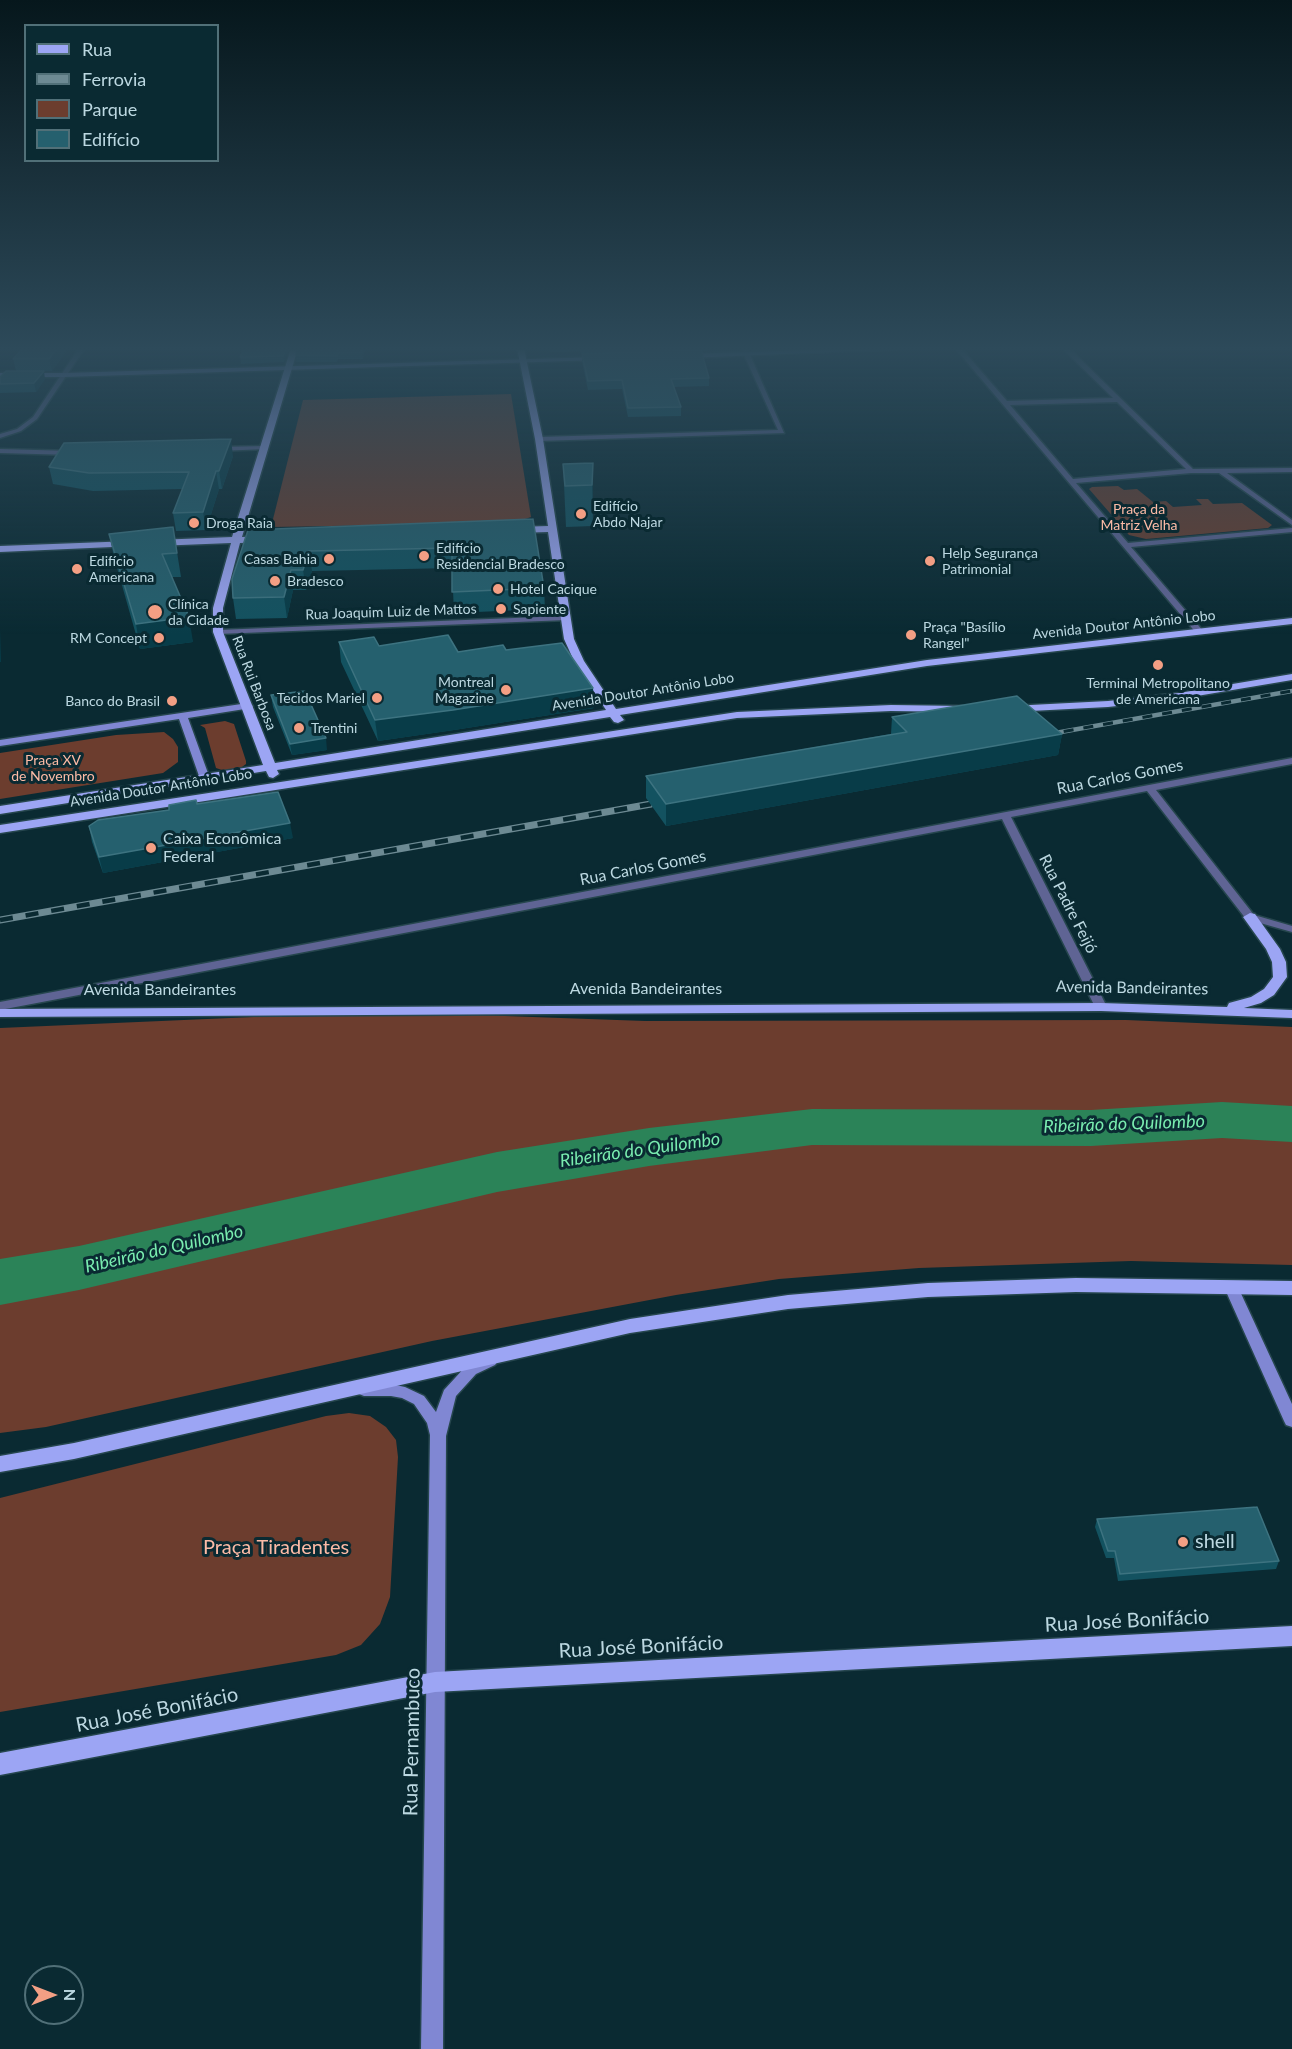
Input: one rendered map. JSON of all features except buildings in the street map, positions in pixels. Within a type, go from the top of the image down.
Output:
[{"type":"main road","name":"Rua Rui Barbosa","points":[[266,444],[221,591],[218,608],[219,632],[277,785]]},
{"type":"main road","points":[[540,444],[564,618],[569,639],[579,662],[627,731]]},
{"type":"main road","points":[[505,530],[552,529]]},
{"type":"main road","points":[[0,549],[272,539]]},
{"type":"main road","name":"Avenida Doutor Antônio Lobo","points":[[0,810],[927,663],[1292,621]]},
{"type":"main road","points":[[994,709],[1108,704],[1292,677]]},
{"type":"main road","name":"Avenida Doutor Antônio Lobo","points":[[0,829],[737,714],[891,708],[975,709]]},
{"type":"main road","points":[[204,776],[211,796]]},
{"type":"main road","points":[[1212,1010],[1256,1000],[1269,992],[1278,982],[1280,970],[1276,956],[1250,917]]},
{"type":"main road","name":"Avenida Bandeirantes","points":[[0,1013],[145,1010],[681,1011],[1101,1007],[1292,1014]]},
{"type":"main road","points":[[0,1464],[85,1448],[347,1391],[630,1326],[777,1304],[928,1290],[1076,1285],[1292,1288]]},
{"type":"main road","name":"Rua José Bonifácio","points":[[0,1764],[435,1682],[1292,1636]]},
{"type":"street","points":[[1039,444],[1200,632]]},
{"type":"street","points":[[1163,444],[1191,471]]},
{"type":"street","points":[[205,450],[265,448]]},
{"type":"street","points":[[0,451],[86,453]]},
{"type":"street","points":[[1072,481],[1191,471],[1292,470]]},
{"type":"street","points":[[1222,472],[1292,523]]},
{"type":"street","points":[[1126,545],[1292,530]]},
{"type":"street","name":"Rua Joaquim Luiz de Mattos","points":[[219,632],[564,618]]},
{"type":"street","points":[[0,743],[248,706]]},
{"type":"street","points":[[182,716],[204,776]]},
{"type":"street","name":"Rua Carlos Gomes","points":[[0,1006],[1292,761]]},
{"type":"street","points":[[1149,788],[1250,917],[1292,929]]},
{"type":"street","name":"Rua Padre Feijó","points":[[1005,816],[1101,1007]]},
{"type":"street","points":[[1231,1287],[1292,1421]]},
{"type":"street","points":[[438,1436],[449,1394],[459,1381],[471,1370],[486,1362],[522,1350]]},
{"type":"street","points":[[347,1391],[373,1389],[405,1393],[419,1400],[428,1410],[438,1436]]},
{"type":"street","name":"Rua Pernambuco","points":[[432,2049],[438,1436]]},
{"type":"green space","points":[[292,444],[519,444],[531,517],[513,523],[271,527]]},
{"type":"green space","name":"Praça da Matriz Velha","points":[[1118,486],[1124,490],[1137,489],[1153,502],[1166,501],[1173,507],[1202,505],[1196,499],[1208,499],[1213,504],[1242,503],[1272,525],[1268,528],[1146,539],[1129,535],[1089,489]]},
{"type":"green space","points":[[225,721],[234,724],[246,761],[246,764],[238,770],[225,771],[216,768],[205,728],[200,725]]},
{"type":"green space","name":"Praça XV de Novembro","points":[[164,732],[173,739],[178,747],[178,762],[163,773],[0,799],[0,753],[116,735]]},
{"type":"green space","points":[[449,1014],[645,1021],[1126,1020],[1292,1027],[1292,1265],[1131,1261],[919,1268],[779,1279],[676,1295],[432,1341],[46,1427],[0,1433],[0,1028],[253,1017]]},
{"type":"green space","name":"Praça Tiradentes","points":[[349,1413],[370,1416],[386,1427],[396,1440],[398,1457],[390,1597],[380,1624],[361,1645],[336,1655],[0,1712],[0,1498],[326,1416]]},
{"type":"waterway","name":"Ribeirão do Quilombo","points":[[0,1282],[79,1268],[497,1172],[649,1147],[812,1127],[1091,1128],[1222,1120],[1292,1124]]},
{"type":"railway","points":[[1044,735],[1292,691]]},
{"type":"railway","points":[[0,920],[651,804]]},
{"type":"place","name":"Edifício Abdo Najar","points":[[581,514]]},
{"type":"place","name":"Droga Raia","points":[[194,523]]},
{"type":"place","name":"Edifício Residencial Bradesco","points":[[424,556]]},
{"type":"place","name":"Casas Bahia","points":[[329,559]]},
{"type":"place","name":"Help Segurança Patrimonial","points":[[930,561]]},
{"type":"place","name":"Edifício Americana","points":[[77,569]]},
{"type":"place","name":"Bradesco","points":[[275,581]]},
{"type":"place","name":"Hotel Cacique","points":[[498,589]]},
{"type":"place","name":"Sapiente","points":[[501,609]]},
{"type":"place","name":"Clínica da Cidade","points":[[155,612]]},
{"type":"place","name":"Praça \"Basílio Rangel\"","points":[[911,635]]},
{"type":"place","name":"RM Concept","points":[[159,638]]},
{"type":"place","name":"Terminal Metropolitano de Americana","points":[[1158,665]]},
{"type":"place","name":"Montreal Magazine","points":[[506,690]]},
{"type":"place","name":"Tecidos Mariel","points":[[377,698]]},
{"type":"place","name":"Banco do Brasil","points":[[172,701]]},
{"type":"place","name":"Trentini","points":[[299,728]]},
{"type":"place","name":"Caixa Econômica Federal","points":[[151,848]]},
{"type":"place","name":"shell","points":[[1183,1542]]}]
